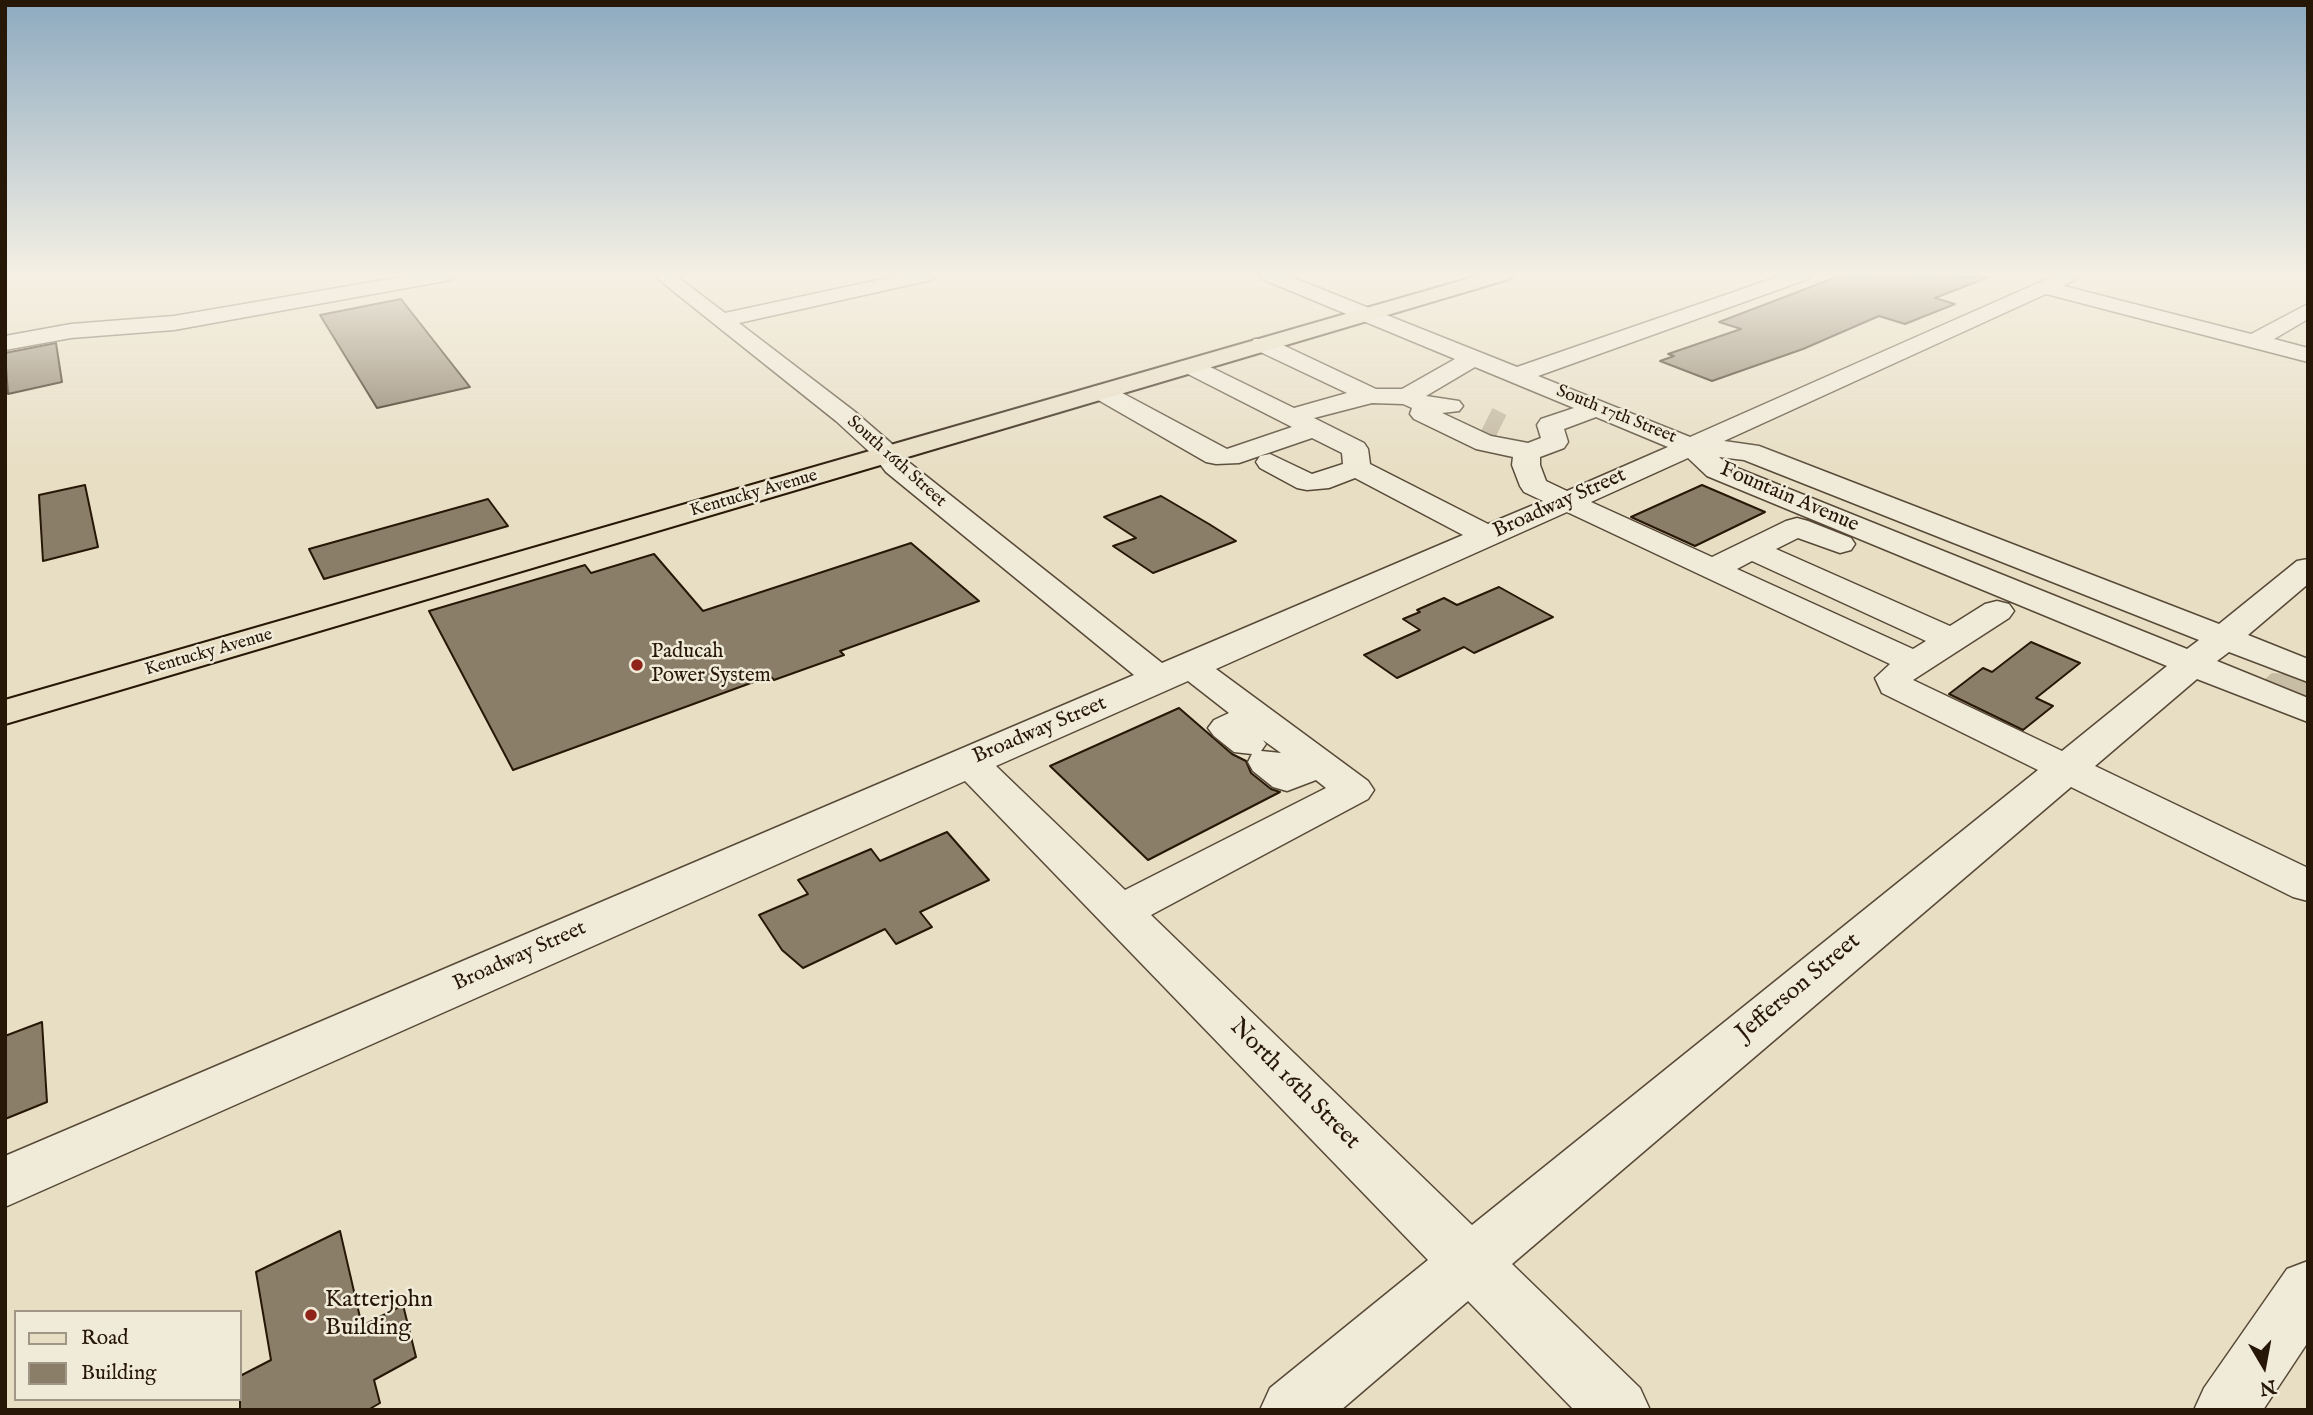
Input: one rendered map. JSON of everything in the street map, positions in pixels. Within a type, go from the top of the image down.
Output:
[{"type":"main road","name":"Kentucky Avenue","points":[[5,712],[1272,341]]},
{"type":"street","name":"South 16th Street","points":[[748,341],[845,416],[896,466],[1175,673],[1256,740],[1319,764],[1353,790],[1120,912]]},
{"type":"street","name":"South 17th Street","points":[[1434,341],[1597,408],[1678,451]]},
{"type":"street","points":[[1517,375],[1613,341]]},
{"type":"street","name":"Broadway Street","points":[[5,1182],[1566,502],[1918,341]]},
{"type":"street","points":[[2250,341],[2308,355]]},
{"type":"street","points":[[1262,344],[1372,396]]},
{"type":"street","points":[[1416,401],[1474,358]]},
{"type":"street","points":[[1190,366],[1355,449],[1357,468]]},
{"type":"street","points":[[1102,392],[1216,456],[1229,457],[1305,423],[1332,404],[1372,396],[1448,405],[1506,437]]},
{"type":"street","points":[[1416,401],[1423,414],[1485,443],[1506,437],[1555,442],[1550,425],[1597,408]]},
{"type":"street","name":"Fountain Avenue","points":[[1678,451],[1810,520],[1962,583],[2081,637],[2207,650],[2308,671]]},
{"type":"street","name":"Fountain Avenue","points":[[1678,451],[1749,452],[2207,650],[2308,711]]},
{"type":"street","points":[[1270,462],[1307,482],[1319,482],[1357,468],[1488,536]]},
{"type":"street","points":[[1566,502],[1915,663]]},
{"type":"street","points":[[1712,569],[1810,520]]},
{"type":"street","points":[[1750,550],[1952,640]]},
{"type":"street","name":"Jefferson Street","points":[[1292,1410],[2308,568]]},
{"type":"street","points":[[1962,583],[1997,611],[2081,637]]},
{"type":"street","points":[[1997,611],[1893,678],[1895,685],[2308,886]]},
{"type":"street","name":"North 16th Street","points":[[969,762],[1618,1410]]},
{"type":"street","points":[[2226,1410],[2308,1289]]},
{"type":"lane","points":[[1506,437],[1526,465],[1534,486],[1566,502]]},
{"type":"shaded area","points":[[2272,673],[2287,674],[2308,681],[2308,704],[2267,685],[2264,680]]},
{"type":"building","points":[[336,341],[434,341],[470,387],[377,408]]},
{"type":"building","points":[[1706,341],[1821,341],[1712,381],[1660,361],[1674,356],[1668,354]]},
{"type":"building","points":[[56,343],[62,382],[8,394],[5,353]]},
{"type":"building","points":[[85,485],[98,547],[43,561],[39,495]]},
{"type":"building","points":[[1702,485],[1765,512],[1695,546],[1631,517]]},
{"type":"building","points":[[1161,496],[1236,541],[1153,573],[1113,546],[1136,538],[1104,517]]},
{"type":"building","points":[[488,499],[508,526],[324,579],[309,549]]},
{"type":"building","name":"Paducah Power System","points":[[911,543],[979,601],[840,651],[844,655],[774,680],[770,676],[513,770],[429,611],[585,565],[591,573],[654,554],[703,611]]},
{"type":"building","points":[[1499,587],[1553,617],[1474,653],[1464,647],[1397,678],[1364,655],[1420,630],[1403,619],[1420,612],[1417,610],[1444,598],[1457,605]]},
{"type":"building","points":[[2031,642],[2080,663],[2036,698],[2053,706],[2023,730],[1949,694],[1983,668],[1992,672]]},
{"type":"building","points":[[1179,708],[1232,754],[1246,761],[1251,773],[1271,789],[1280,792],[1148,860],[1050,766]]},
{"type":"building","points":[[947,832],[989,880],[920,912],[932,927],[896,944],[885,929],[803,968],[782,950],[759,915],[808,894],[798,880],[871,849],[880,861]]},
{"type":"building","points":[[42,1022],[47,1102],[5,1119],[5,1036]]},
{"type":"building","name":"Katterjohn Building","points":[[340,1231],[362,1326],[403,1305],[416,1357],[374,1380],[380,1403],[368,1410],[240,1410],[242,1375],[271,1360],[256,1272]]},
{"type":"tunnel","points":[[1486,421],[1500,428]]},
{"type":"place","name":"Paducah Power System","points":[[637,665]]},
{"type":"place","name":"Katterjohn Building","points":[[311,1315]]}]
